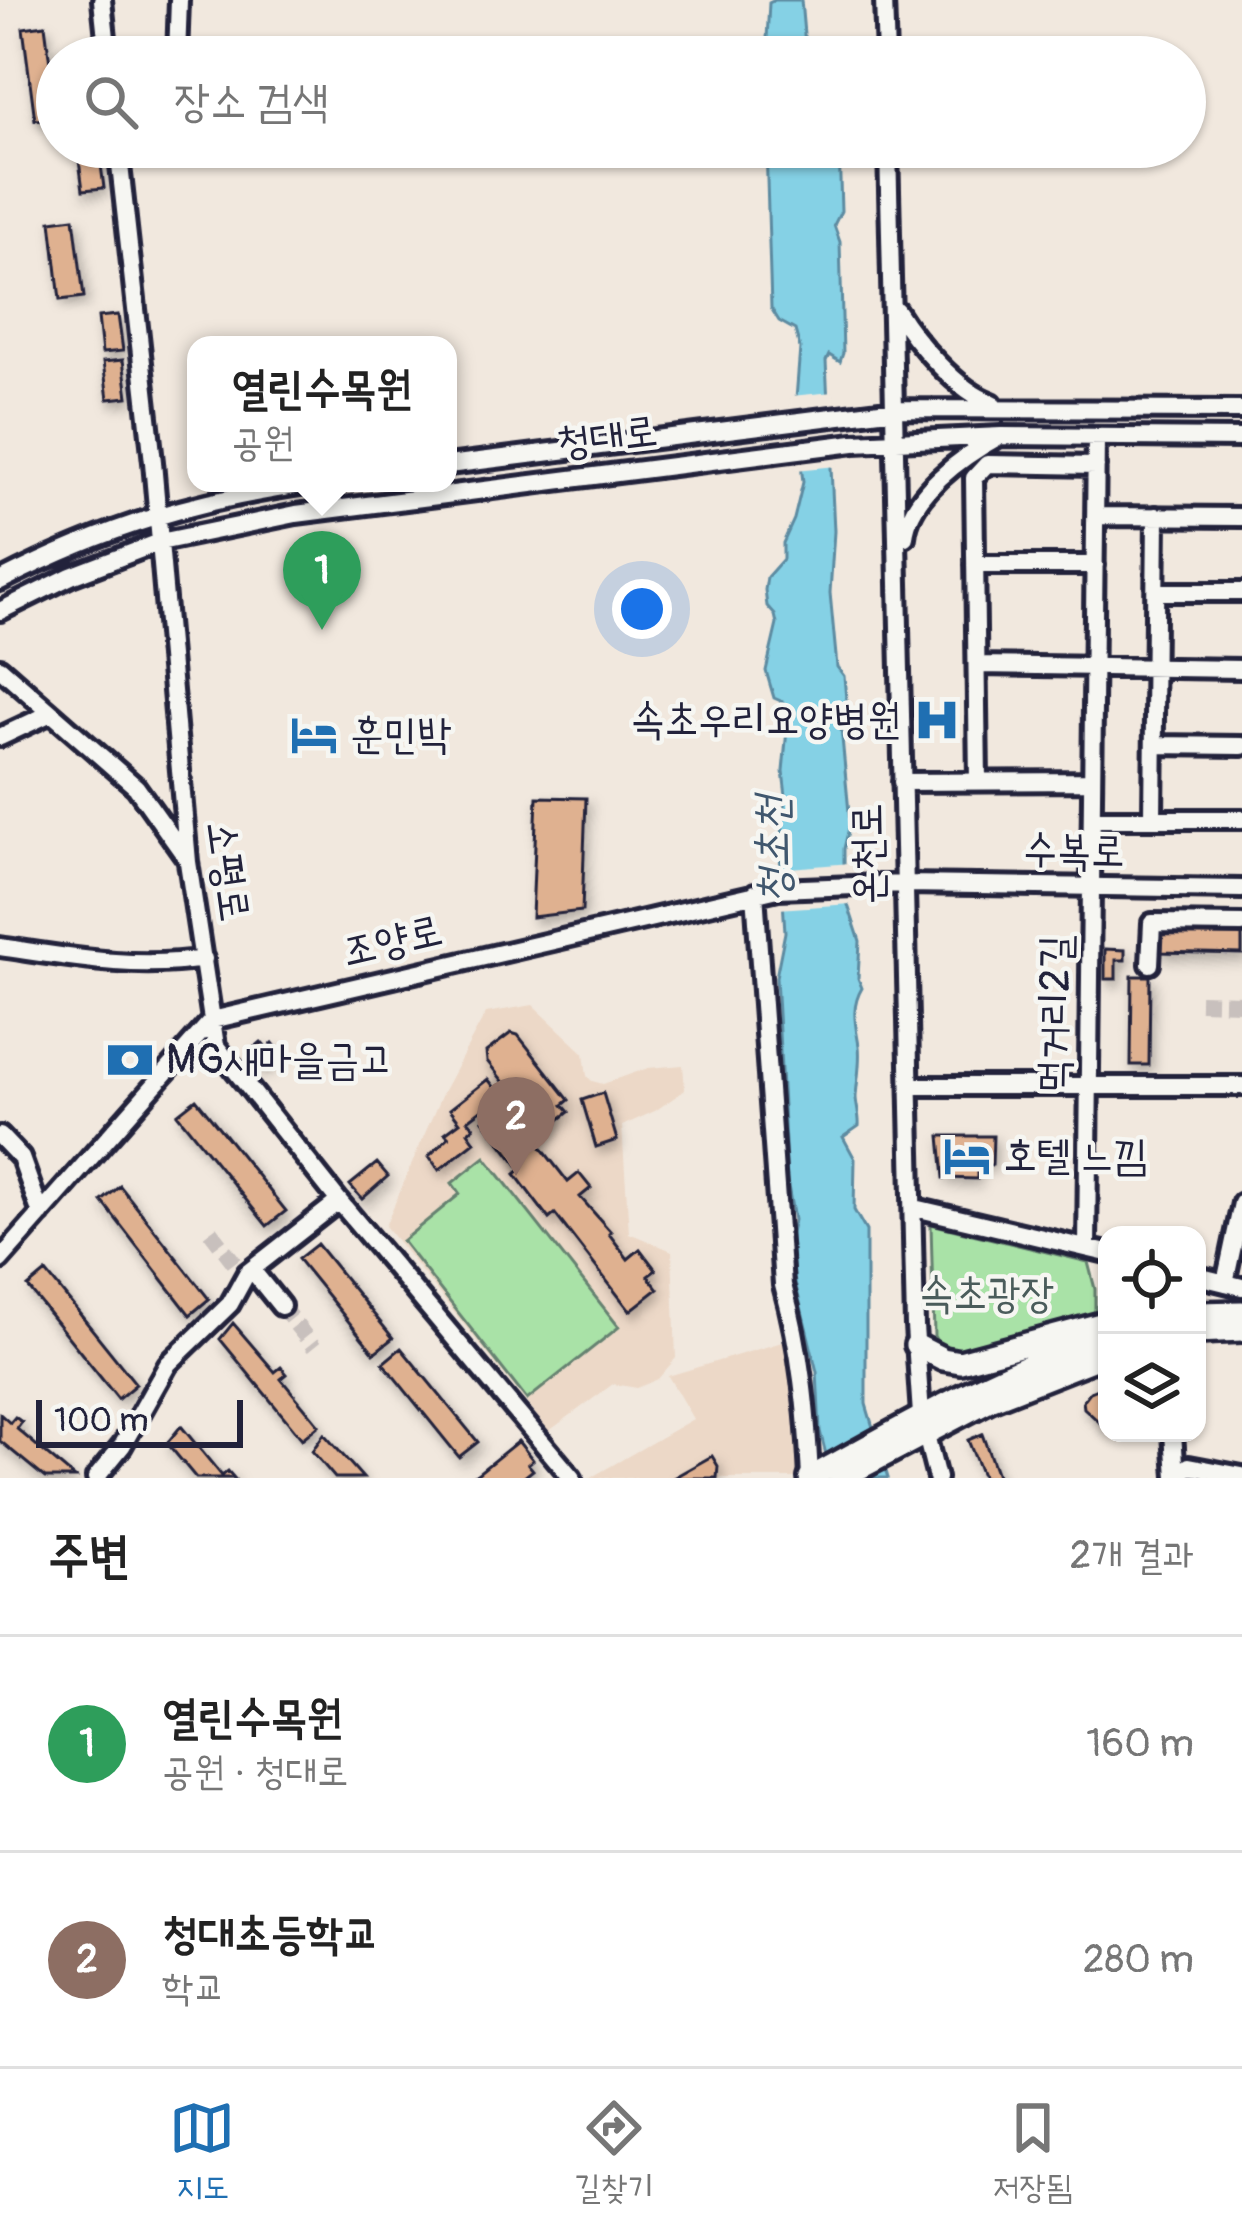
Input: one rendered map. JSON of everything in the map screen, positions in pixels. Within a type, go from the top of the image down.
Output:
[{"type":"main road","points":[[1206,1325],[1242,1312]]},
{"type":"main road","points":[[916,1345],[943,1359],[960,1361],[1098,1324]]},
{"type":"main road","points":[[1206,1328],[1242,1330]]},
{"type":"main road","points":[[923,1425],[1018,1366],[1098,1339]]},
{"type":"main road","points":[[813,1476],[923,1425],[1098,1357]]},
{"type":"main road","points":[[841,1478],[892,1440]]},
{"type":"street","points":[[102,0],[106,36]]},
{"type":"street","points":[[178,36],[179,0]]},
{"type":"street","points":[[884,0],[885,36]]},
{"type":"street","name":"소평로","points":[[120,168],[158,514],[188,862],[216,1046],[339,1201],[572,1478]]},
{"type":"street","name":"온천로","points":[[889,168],[916,1345],[923,1425],[937,1478]]},
{"type":"street","points":[[893,305],[911,334],[976,398],[1004,407]]},
{"type":"street","name":"청대로","points":[[457,464],[896,410],[1242,410]]},
{"type":"street","points":[[900,580],[906,523],[918,504],[960,461],[1000,436]]},
{"type":"street","name":"청대로","points":[[0,611],[87,568],[160,542],[251,521],[854,443],[1000,436],[1242,438]]},
{"type":"street","name":"먹거리2길","points":[[1087,1248],[1096,437]]},
{"type":"street","points":[[978,781],[974,478],[987,464],[1096,466]]},
{"type":"street","points":[[0,581],[103,532],[158,514],[269,492]]},
{"type":"street","points":[[1096,516],[1242,517]]},
{"type":"street","points":[[1153,818],[1156,516]]},
{"type":"street","points":[[975,566],[1094,565]]},
{"type":"street","points":[[1156,592],[1242,592]]},
{"type":"street","points":[[977,665],[1242,669]]},
{"type":"street","points":[[0,668],[136,788],[170,830],[188,862]]},
{"type":"street","points":[[0,737],[51,713]]},
{"type":"street","points":[[1154,745],[1242,746]]},
{"type":"street","points":[[902,782],[1092,781]]},
{"type":"street","points":[[1093,819],[1242,820]]},
{"type":"street","name":"수복로","points":[[904,884],[1242,889]]},
{"type":"street","name":"조양로","points":[[212,1020],[755,893],[904,884]]},
{"type":"street","points":[[755,893],[783,1286],[802,1371],[813,1476]]},
{"type":"street","points":[[1150,964],[1152,923],[1242,924]]},
{"type":"street","points":[[0,947],[110,963],[162,965],[204,959]]},
{"type":"street","points":[[0,1260],[212,1020]]},
{"type":"street","points":[[910,1085],[1242,1086]]},
{"type":"street","points":[[0,1136],[21,1157],[41,1214]]},
{"type":"street","points":[[96,1478],[122,1446],[168,1364],[230,1304],[252,1270],[339,1201]]},
{"type":"street","points":[[1233,1285],[1242,1204]]},
{"type":"street","points":[[915,1208],[1098,1251]]},
{"type":"street","points":[[252,1270],[281,1306]]},
{"type":"street","points":[[1170,1442],[1172,1477],[1189,1466],[1242,1477]]},
{"type":"shaded area","points":[[533,1005],[584,1053],[592,1081],[603,1084],[648,1068],[683,1065],[685,1090],[622,1126],[629,1233],[672,1251],[676,1358],[658,1379],[637,1388],[613,1384],[549,1431],[385,1226],[442,1094],[486,1013]]},
{"type":"shaded area","points":[[789,1340],[801,1478],[590,1478],[693,1419],[668,1376]]},
{"type":"green space","points":[[485,1157],[619,1327],[527,1400],[402,1241],[460,1194],[452,1183]]},
{"type":"green space","name":"속초광장","points":[[931,1224],[1088,1262],[1095,1289],[1095,1319],[963,1356],[940,1347],[934,1336]]},
{"type":"water","points":[[801,0],[804,36],[767,36],[769,3]]},
{"type":"water","points":[[767,168],[840,168],[841,211],[834,225],[840,242],[843,353],[840,362],[829,355],[826,361],[834,531],[830,593],[837,667],[844,676],[846,699],[841,727],[850,823],[844,849],[844,893],[860,941],[862,988],[855,1010],[859,1126],[843,1137],[855,1159],[854,1210],[866,1231],[866,1404],[888,1478],[832,1478],[820,1431],[817,1372],[794,1278],[776,977],[785,932],[780,853],[787,730],[783,702],[774,698],[766,671],[777,624],[765,590],[767,577],[783,559],[783,543],[803,482],[795,412],[800,348],[795,330],[779,321],[771,308]]},
{"type":"pier","points":[[833,392],[837,466],[796,470],[791,396]]},
{"type":"pier","points":[[851,863],[851,904],[778,909],[777,869]]},
{"type":"building","points":[[45,25],[46,36],[36,36],[36,120],[35,120],[23,28]]},
{"type":"building","points":[[80,168],[101,168],[104,188],[83,190]]},
{"type":"building","points":[[74,218],[84,297],[60,300],[51,221]]},
{"type":"building","points":[[118,315],[123,351],[102,353],[98,317]]},
{"type":"building","points":[[123,360],[128,397],[108,399],[103,362]]},
{"type":"building","points":[[537,797],[586,798],[582,911],[532,917]]},
{"type":"building","points":[[1161,929],[1242,931],[1242,954],[1160,952]]},
{"type":"building","points":[[1105,949],[1125,950],[1125,960],[1116,960],[1116,979],[1105,979]]},
{"type":"building","points":[[1132,976],[1150,976],[1149,1065],[1131,1065]]},
{"type":"building","points":[[511,1033],[518,1035],[569,1100],[563,1105],[569,1112],[534,1139],[524,1125],[532,1118],[487,1061],[486,1052]]},
{"type":"building","points":[[261,1042],[267,1049],[273,1043],[281,1053],[260,1070],[247,1054]]},
{"type":"building","points":[[488,1079],[568,1182],[579,1173],[591,1188],[580,1197],[628,1259],[640,1249],[656,1270],[648,1276],[658,1289],[630,1311],[555,1214],[549,1219],[515,1174],[521,1169],[483,1120],[498,1108],[493,1101],[468,1120],[474,1127],[468,1132],[475,1142],[439,1170],[429,1156],[449,1137],[445,1133],[460,1122],[450,1109]]},
{"type":"building","points":[[603,1093],[617,1140],[596,1147],[582,1100]]},
{"type":"building","points":[[196,1099],[286,1211],[267,1226],[177,1114]]},
{"type":"building","name":"호텔 느낌","points":[[940,1136],[993,1136],[992,1165],[977,1165],[977,1179],[944,1178]]},
{"type":"building","points":[[377,1163],[388,1176],[362,1199],[350,1185]]},
{"type":"building","points":[[120,1186],[209,1299],[190,1315],[102,1201]]},
{"type":"building","points":[[317,1244],[393,1338],[374,1353],[298,1259]]},
{"type":"building","points":[[46,1272],[136,1384],[118,1399],[28,1287]]},
{"type":"building","points":[[233,1323],[275,1372],[281,1367],[287,1374],[281,1379],[319,1425],[302,1439],[220,1339]]},
{"type":"building","points":[[401,1348],[478,1442],[459,1457],[383,1363]]},
{"type":"building","points":[[1098,1389],[1098,1421],[1084,1408],[1090,1392]]},
{"type":"building","points":[[0,1414],[10,1423],[15,1417],[22,1422],[17,1429],[75,1478],[45,1478],[0,1441]]},
{"type":"building","points":[[181,1426],[222,1476],[228,1471],[234,1478],[196,1478],[167,1443]]},
{"type":"building","points":[[324,1434],[363,1478],[335,1478],[312,1451]]},
{"type":"building","points":[[982,1434],[998,1478],[983,1478],[968,1440]]},
{"type":"building","points":[[518,1441],[533,1460],[528,1464],[533,1470],[523,1478],[472,1478]]},
{"type":"building","points":[[712,1456],[718,1466],[717,1478],[673,1478]]},
{"type":"tunnel","points":[[1200,1002],[1242,1003]]},
{"type":"tunnel","points":[[210,1231],[245,1277]]},
{"type":"tunnel","points":[[281,1306],[314,1347]]},
{"type":"place","name":"열린수목원","points":[[322,630]]},
{"type":"place","name":"속초우리요양병원","points":[[937,720]]},
{"type":"place","name":"훈민박","points":[[314,735]]},
{"type":"place","name":"MG새마을금고","points":[[130,1060]]},
{"type":"place","name":"호텔 느낌","points":[[967,1156]]},
{"type":"place","name":"청대초등학교","points":[[516,1176]]},
{"type":"water label","name":"청초천","points":[[773,850]]}]
